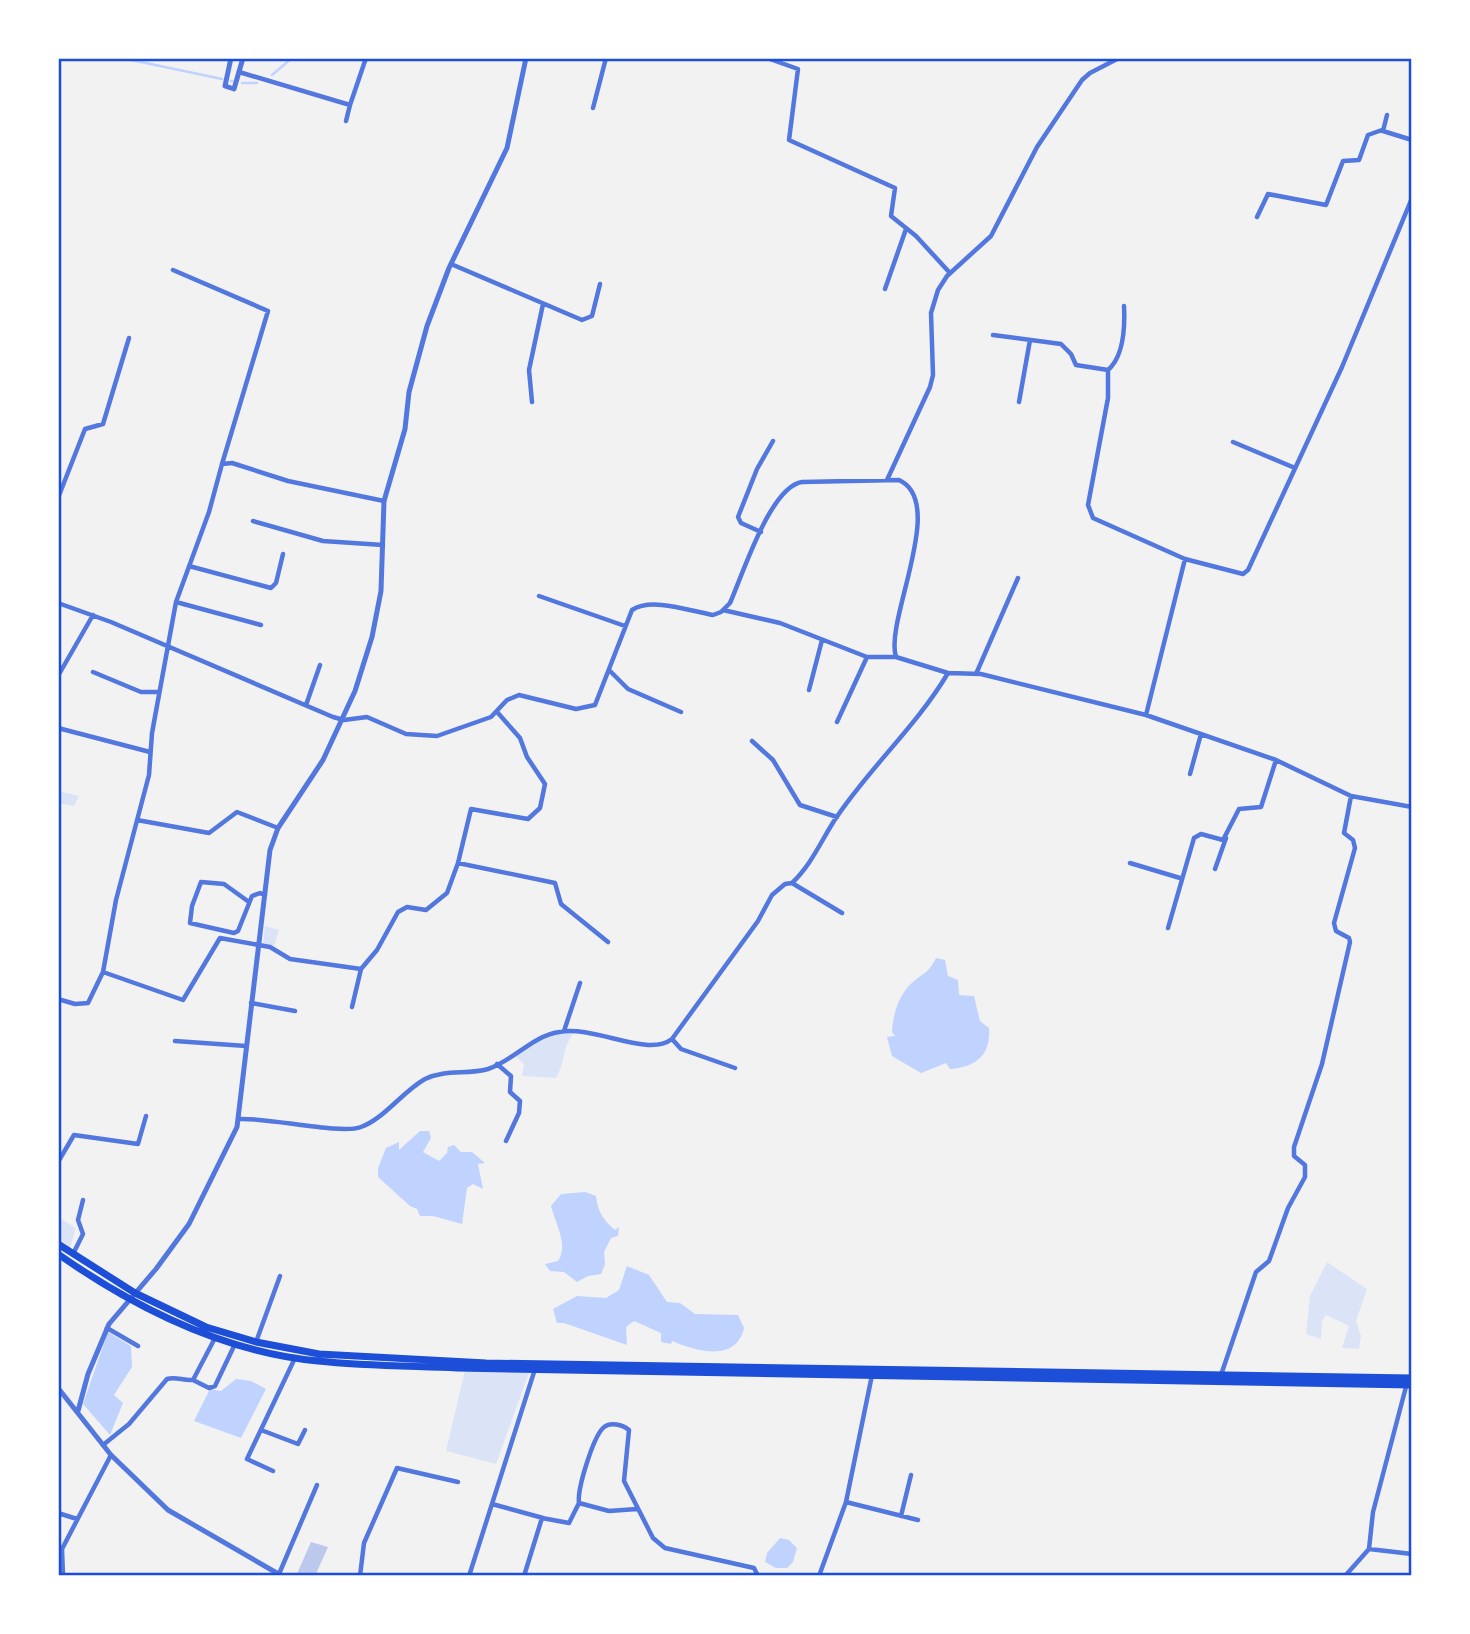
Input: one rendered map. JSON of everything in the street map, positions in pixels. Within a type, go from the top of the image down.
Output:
[{"type":"main road","points":[[58,1244],[132,1297],[206,1327],[256,1342],[340,1356],[486,1363],[1410,1382]]},
{"type":"main road","points":[[58,1254],[132,1297],[215,1338],[295,1358],[443,1367],[1410,1382]]},
{"type":"street","points":[[231,58],[226,87],[235,89],[243,58]]},
{"type":"street","points":[[346,121],[366,58]]},
{"type":"street","points":[[78,1411],[88,1374],[107,1328],[189,1224],[238,1119],[270,850],[278,828],[323,760],[344,720],[372,637],[381,592],[384,501],[405,429],[409,392],[427,326],[451,264],[507,148],[526,58]]},
{"type":"street","points":[[593,108],[607,58]]},
{"type":"street","points":[[767,58],[798,69],[789,140],[895,188],[891,216],[950,273]]},
{"type":"street","points":[[887,480],[930,387],[933,375],[931,313],[938,290],[950,273],[991,236],[1037,147],[1082,80],[1090,72],[1119,58]]},
{"type":"street","points":[[239,72],[350,104]]},
{"type":"street","points":[[1382,130],[1387,116]]},
{"type":"street","points":[[1257,217],[1268,194],[1326,205],[1343,161],[1359,160],[1368,135],[1382,130],[1412,140]]},
{"type":"street","points":[[1124,306],[1120,345],[1114,363],[1108,370],[1108,398],[1088,505],[1089,512],[1093,518],[1185,559],[1243,575],[1248,570],[1342,367],[1412,198]]},
{"type":"street","points":[[885,289],[906,229]]},
{"type":"street","points":[[451,264],[543,304],[588,319],[600,284]]},
{"type":"street","points":[[58,999],[75,1004],[88,1003],[103,972],[116,900],[149,775],[149,752],[158,691],[176,602],[209,512],[268,311],[173,271]]},
{"type":"street","points":[[533,402],[529,370],[543,304]]},
{"type":"street","points":[[993,335],[1061,344],[1080,367],[1108,370]]},
{"type":"street","points":[[58,498],[82,435],[88,427],[103,424],[129,338]]},
{"type":"street","points":[[1019,402],[1030,340]]},
{"type":"street","points":[[761,532],[741,523],[738,517],[757,469],[773,441]]},
{"type":"street","points":[[1233,442],[1295,468]]},
{"type":"street","points":[[222,464],[232,463],[288,481],[384,501]]},
{"type":"street","points":[[58,603],[167,645],[344,720],[367,717],[406,734],[437,736],[498,713],[507,700],[519,695],[576,709],[595,705],[632,610],[640,604],[713,615],[723,610],[730,603],[773,506],[794,483],[899,480],[909,487],[915,510],[916,548],[895,636],[896,657]]},
{"type":"street","points":[[253,521],[323,541],[384,545]]},
{"type":"street","points":[[189,566],[271,588],[276,583],[283,554]]},
{"type":"street","points":[[1146,715],[1185,559]]},
{"type":"street","points":[[976,674],[1018,578]]},
{"type":"street","points":[[539,596],[625,626]]},
{"type":"street","points":[[176,602],[261,625]]},
{"type":"street","points":[[723,610],[780,623],[867,657],[896,657],[948,673],[976,674],[1146,715],[1276,760],[1351,796],[1412,807]]},
{"type":"street","points":[[58,676],[93,615]]},
{"type":"street","points":[[809,690],[822,640]]},
{"type":"street","points":[[837,722],[867,657]]},
{"type":"street","points":[[306,705],[320,665]]},
{"type":"street","points":[[610,671],[628,689],[681,712]]},
{"type":"street","points":[[93,672],[141,692],[158,691]]},
{"type":"street","points":[[238,1119],[354,1129],[370,1121],[414,1087],[436,1074],[479,1070],[497,1064],[554,1032],[605,1033],[649,1046],[663,1046],[672,1039],[758,920],[772,895],[785,884],[792,883],[804,871],[836,817],[930,704],[948,673]]},
{"type":"street","points":[[352,1007],[361,969],[377,950],[398,912],[407,907],[426,910],[441,900],[458,863],[471,808],[528,819],[540,808],[545,791],[542,777],[527,757],[520,737],[498,713]]},
{"type":"street","points":[[58,728],[149,752]]},
{"type":"street","points":[[1190,775],[1201,734]]},
{"type":"street","points":[[751,741],[777,767],[795,800],[807,809],[836,817]]},
{"type":"street","points":[[1215,869],[1239,809],[1261,807],[1276,760]]},
{"type":"street","points":[[1220,1376],[1256,1272],[1269,1261],[1288,1208],[1306,1173],[1305,1165],[1294,1156],[1294,1147],[1313,1083],[1322,1064],[1350,942],[1349,938],[1336,931],[1334,923],[1355,848],[1353,840],[1344,833],[1351,796]]},
{"type":"street","points":[[137,820],[209,833],[237,811],[278,828]]},
{"type":"street","points":[[1168,928],[1180,878],[1196,835],[1226,838]]},
{"type":"street","points":[[458,863],[555,883],[561,904],[608,942]]},
{"type":"street","points":[[1130,863],[1180,878]]},
{"type":"street","points":[[249,902],[224,884],[201,882],[192,906],[190,923],[234,933],[238,931],[252,896],[260,893],[265,896]]},
{"type":"street","points":[[792,883],[842,913]]},
{"type":"street","points":[[103,972],[183,1000],[220,938],[258,945],[290,959],[361,969]]},
{"type":"street","points":[[564,1031],[580,983]]},
{"type":"street","points":[[250,1003],[295,1011]]},
{"type":"street","points":[[672,1039],[681,1049],[735,1069]]},
{"type":"street","points":[[175,1041],[246,1046]]},
{"type":"street","points":[[497,1064],[511,1076],[510,1092],[520,1101],[519,1114],[506,1141]]},
{"type":"street","points":[[58,1162],[74,1135],[138,1144],[146,1116]]},
{"type":"street","points":[[73,1255],[83,1234],[78,1220],[83,1200]]},
{"type":"street","points":[[256,1342],[279,1276]]},
{"type":"street","points":[[107,1328],[138,1346]]},
{"type":"street","points":[[193,1380],[215,1338]]},
{"type":"street","points":[[103,1445],[129,1424],[167,1379],[193,1380],[209,1388],[215,1386],[235,1345]]},
{"type":"street","points":[[273,1471],[247,1459],[295,1358]]},
{"type":"street","points":[[469,1576],[536,1368]]},
{"type":"street","points":[[819,1576],[846,1502],[872,1375]]},
{"type":"street","points":[[1345,1576],[1368,1549],[1373,1512],[1410,1382]]},
{"type":"street","points":[[58,1388],[111,1455],[168,1510],[280,1575],[317,1485]]},
{"type":"street","points":[[492,1504],[569,1523],[579,1503],[591,1453],[602,1429],[617,1424],[629,1430],[623,1472],[637,1509],[659,1544],[754,1568],[758,1576]]},
{"type":"street","points":[[261,1430],[298,1444],[305,1430]]},
{"type":"street","points":[[63,1576],[60,1549],[111,1455]]},
{"type":"street","points":[[360,1576],[364,1543],[397,1468],[458,1482]]},
{"type":"street","points":[[901,1516],[911,1475]]},
{"type":"street","points":[[846,1502],[918,1520]]},
{"type":"street","points":[[579,1503],[609,1511],[637,1509]]},
{"type":"street","points":[[58,1513],[77,1520]]},
{"type":"street","points":[[524,1576],[543,1518]]},
{"type":"street","points":[[1368,1549],[1412,1554]]},
{"type":"shaded area","points":[[58,791],[79,796],[74,806],[58,803]]},
{"type":"shaded area","points":[[265,926],[279,930],[274,946],[263,943]]},
{"type":"shaded area","points":[[575,1031],[567,1044],[556,1078],[522,1076],[524,1064],[513,1054],[554,1032]]},
{"type":"shaded area","points":[[63,1220],[76,1228],[70,1248],[58,1240],[58,1224]]},
{"type":"shaded area","points":[[1327,1262],[1367,1289],[1356,1321],[1361,1336],[1359,1349],[1342,1348],[1349,1326],[1326,1315],[1322,1321],[1321,1339],[1306,1334],[1310,1296]]},
{"type":"shaded area","points":[[465,1370],[530,1370],[496,1464],[446,1451]]},
{"type":"water","points":[[936,958],[945,960],[948,976],[958,980],[959,995],[974,996],[980,1021],[989,1028],[989,1037],[980,1058],[967,1066],[950,1069],[946,1063],[921,1073],[892,1056],[887,1037],[895,1036],[892,1032],[894,1018],[904,992],[929,969]]},
{"type":"water","points":[[420,1131],[429,1131],[431,1138],[423,1152],[439,1161],[447,1153],[448,1147],[454,1145],[461,1152],[472,1152],[485,1163],[478,1164],[483,1189],[473,1184],[467,1188],[462,1224],[433,1216],[420,1216],[417,1209],[410,1206],[378,1177],[378,1168],[386,1148],[399,1142],[399,1150]]},
{"type":"water","points":[[585,1192],[596,1196],[607,1223],[615,1230],[619,1227],[618,1236],[611,1238],[604,1252],[605,1264],[601,1274],[588,1276],[577,1282],[564,1272],[550,1271],[545,1264],[558,1261],[562,1248],[551,1206],[561,1194]]},
{"type":"water","points":[[627,1266],[649,1275],[667,1302],[680,1303],[695,1314],[738,1315],[744,1328],[740,1339],[724,1350],[703,1351],[672,1341],[671,1344],[661,1342],[661,1333],[634,1321],[626,1327],[627,1345],[557,1323],[553,1309],[577,1296],[606,1298],[619,1290]]},
{"type":"water","points":[[108,1332],[131,1346],[132,1367],[114,1395],[123,1403],[110,1435],[83,1404]]},
{"type":"water","points":[[236,1379],[251,1381],[266,1389],[241,1438],[194,1421],[210,1389],[221,1391]]},
{"type":"water","points":[[780,1538],[789,1540],[797,1548],[793,1562],[787,1568],[776,1568],[765,1562],[767,1553]]},
{"type":"building","points":[[311,1542],[328,1547],[315,1576],[296,1576]]},
{"type":"waterway","points":[[122,58],[222,79]]},
{"type":"waterway","points":[[272,75],[292,58]]},
{"type":"waterway","points":[[242,83],[257,83]]}]
